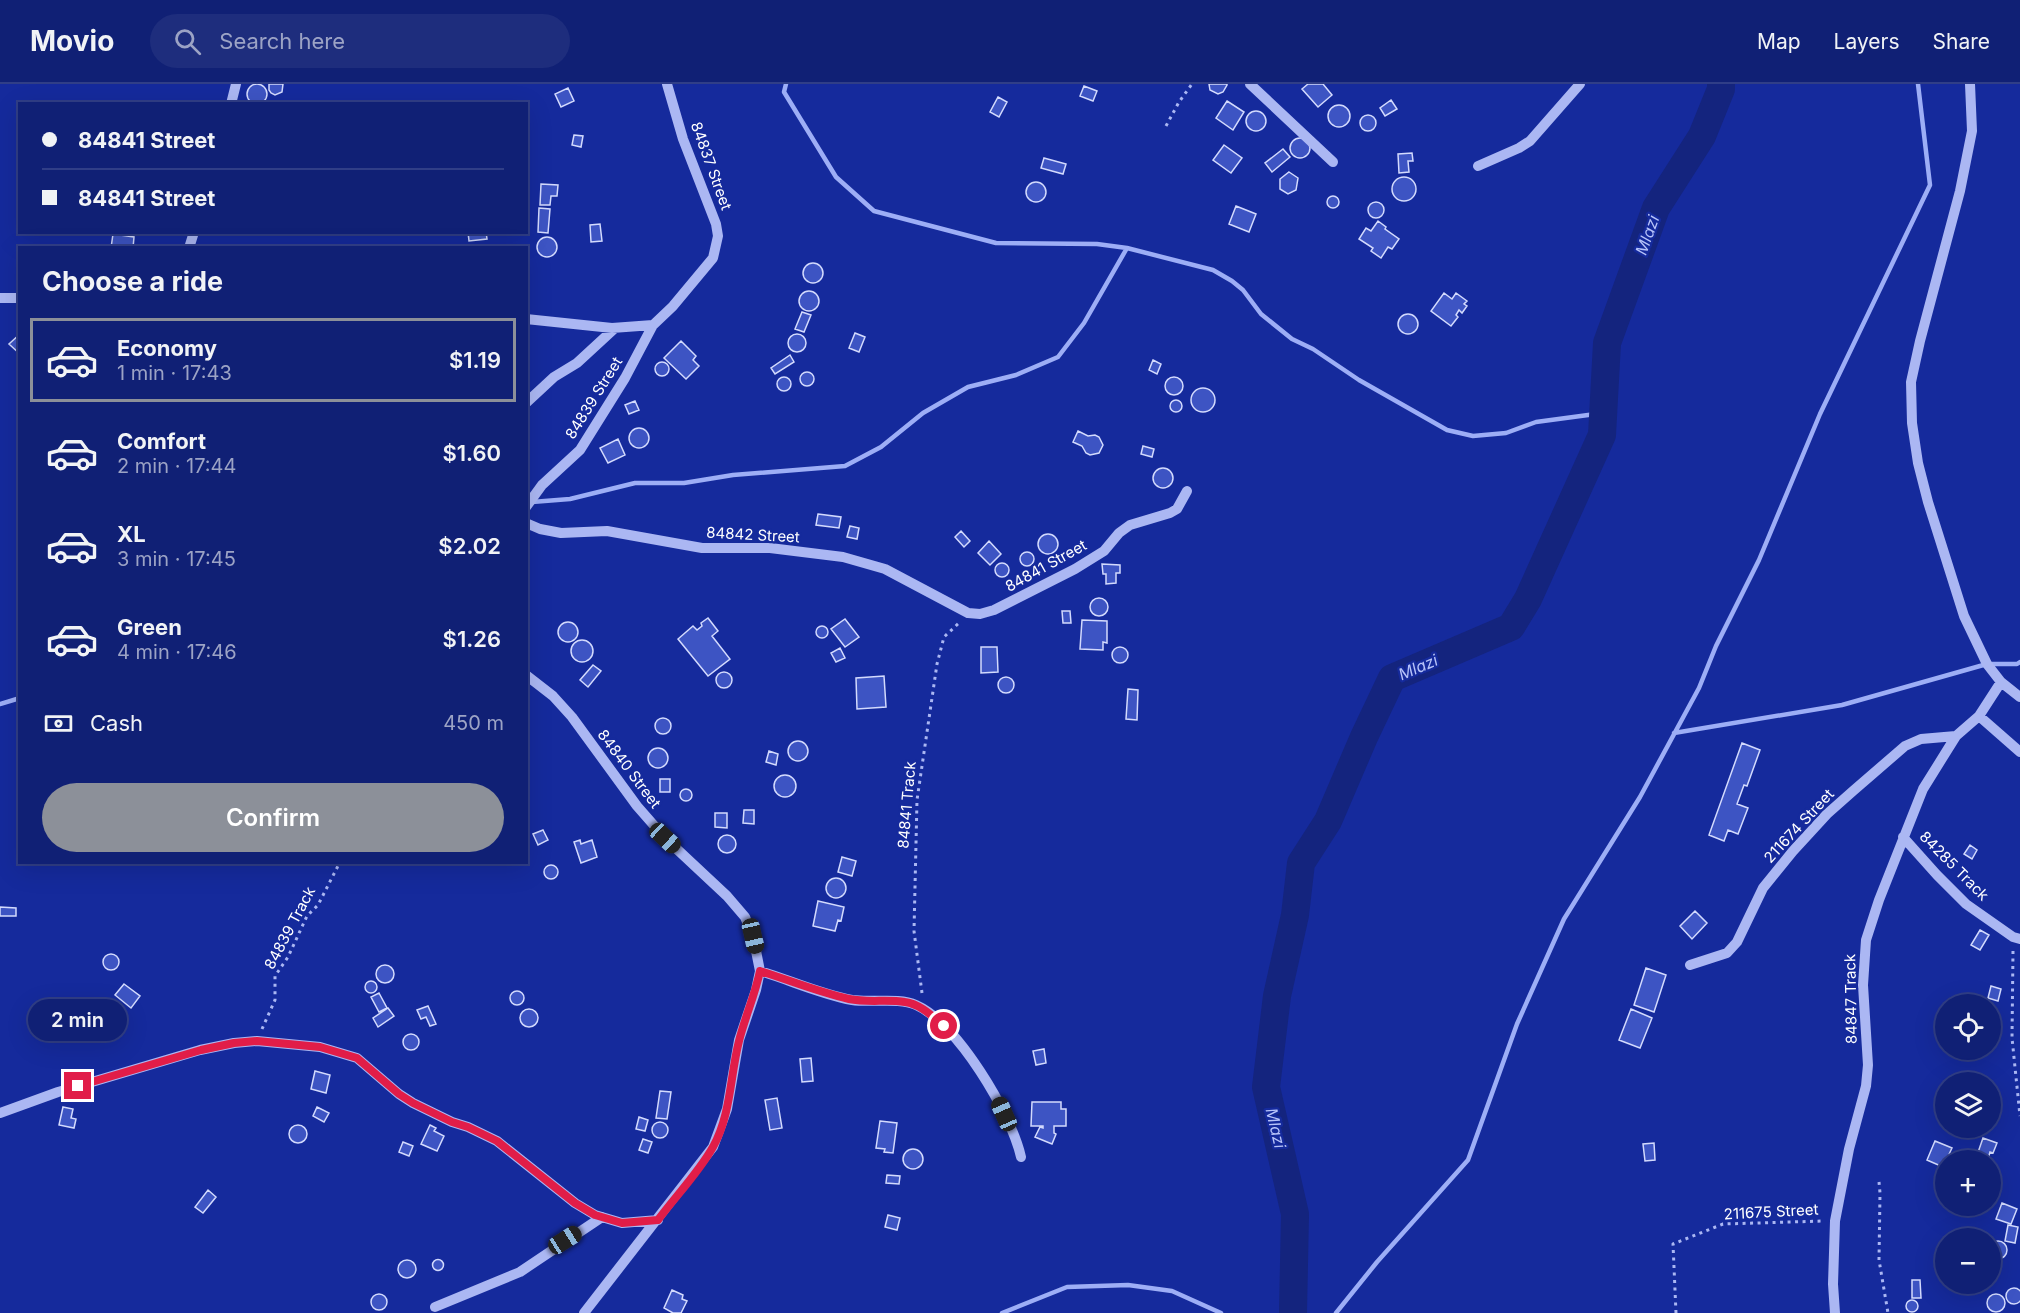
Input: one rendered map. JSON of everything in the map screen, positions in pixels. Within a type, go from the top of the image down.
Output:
[{"type":"street","points":[[232,102],[236,84]]},
{"type":"street","name":"84837 Street","points":[[653,325],[703,273],[713,258],[718,236],[716,224],[683,139],[667,84]]},
{"type":"street","points":[[1250,84],[1333,162]]},
{"type":"street","points":[[1478,166],[1530,141],[1580,84]]},
{"type":"street","points":[[1970,84],[1972,131],[1960,191],[1911,382],[1912,423],[1918,463],[1928,502],[1964,616],[1987,664],[2001,682],[2020,697]]},
{"type":"street","points":[[0,298],[18,298]]},
{"type":"street","points":[[528,320],[580,326],[653,325]]},
{"type":"street","name":"84839 Street","points":[[528,504],[542,485],[580,450],[625,378],[653,325]]},
{"type":"street","points":[[528,402],[555,377],[577,363],[615,327]]},
{"type":"street","name":"84841 Street","points":[[968,613],[980,614],[994,610],[1075,569],[1104,551],[1119,533],[1130,525],[1177,509],[1187,491]]},
{"type":"street","name":"84842 Street","points":[[528,523],[540,529],[561,533],[607,531],[702,548],[770,548],[843,557],[885,568],[968,613]]},
{"type":"street","name":"84840 Street","points":[[528,677],[553,696],[572,717],[637,807],[665,838],[727,896],[745,917],[753,936],[760,971],[739,1040],[727,1109],[713,1147],[585,1313]]},
{"type":"street","name":"84847 Track","points":[[1835,1313],[1833,1284],[1835,1221],[1849,1149],[1866,1086],[1868,1065],[1863,985],[1866,940],[1923,789],[1956,736],[1978,716],[2001,682]]},
{"type":"street","points":[[1978,716],[2020,752]]},
{"type":"street","name":"211674 Street","points":[[1690,965],[1727,953],[1737,942],[1763,888],[1800,843],[1853,791],[1905,747],[1921,740],[1956,736]]},
{"type":"street","name":"84285 Track","points":[[1903,837],[1966,904],[2017,938]]},
{"type":"street","points":[[760,971],[850,999],[875,1002],[904,1001],[923,1010],[955,1036],[989,1087],[1018,1143],[1021,1156]]},
{"type":"street","points":[[0,1113],[58,1092],[201,1050],[234,1043],[257,1041],[320,1047],[357,1058],[413,1103],[497,1141],[575,1203],[595,1215],[622,1223],[658,1220]]},
{"type":"street","points":[[435,1307],[520,1272],[602,1217]]},
{"type":"path","points":[[1166,126],[1192,84]]},
{"type":"path","name":"84841 Track","points":[[923,1010],[915,931],[917,800],[931,698],[944,637],[968,613]]},
{"type":"path","name":"84839 Track","points":[[257,1041],[275,1000],[275,976],[288,957],[307,916],[318,905],[338,864]]},
{"type":"path","points":[[2017,938],[2010,1003],[2020,1116]]},
{"type":"path","points":[[1878,1182],[1880,1193],[1879,1260],[1888,1313]]},
{"type":"path","name":"211675 Street","points":[[1676,1313],[1673,1244],[1723,1224],[1835,1221]]},
{"type":"building","points":[[269,84],[283,84],[282,92],[275,95],[271,93]]},
{"type":"building","points":[[1209,84],[1227,85],[1223,92],[1218,94],[1210,90]]},
{"type":"building","points":[[1308,84],[1323,84],[1332,95],[1318,107],[1302,89]]},
{"type":"building","points":[[253,85],[261,85],[266,90],[266,98],[262,102],[252,102],[248,98],[248,90]]},
{"type":"building","points":[[1084,86],[1097,91],[1093,101],[1080,96]]},
{"type":"building","points":[[568,88],[574,101],[561,107],[555,94]]},
{"type":"building","points":[[998,97],[1007,102],[999,117],[990,112]]},
{"type":"building","points":[[1391,100],[1397,109],[1385,116],[1380,108]]},
{"type":"building","points":[[1227,101],[1244,112],[1233,130],[1216,118]]},
{"type":"building","points":[[1339,105],[1349,112],[1350,116],[1343,126],[1339,127],[1329,120],[1328,116],[1335,106]]},
{"type":"building","points":[[1256,111],[1263,114],[1266,121],[1263,128],[1256,131],[1249,128],[1246,121],[1249,114]]},
{"type":"building","points":[[1365,115],[1371,115],[1376,123],[1374,129],[1365,131],[1360,126],[1360,120]]},
{"type":"building","points":[[574,135],[583,136],[581,147],[572,145]]},
{"type":"building","points":[[1300,138],[1307,141],[1310,148],[1307,155],[1300,158],[1293,155],[1290,148],[1293,141]]},
{"type":"building","points":[[1224,145],[1242,158],[1231,173],[1213,160]]},
{"type":"building","points":[[1283,149],[1290,157],[1272,172],[1265,163]]},
{"type":"building","points":[[1412,153],[1413,161],[1408,161],[1409,172],[1399,173],[1398,154]]},
{"type":"building","points":[[1044,158],[1066,164],[1063,174],[1041,168]]},
{"type":"building","points":[[1289,172],[1298,178],[1296,190],[1288,194],[1280,189],[1280,179]]},
{"type":"building","points":[[1404,177],[1412,181],[1416,189],[1412,197],[1404,201],[1396,197],[1392,189],[1396,181]]},
{"type":"building","points":[[1036,182],[1043,185],[1046,192],[1043,199],[1036,202],[1029,199],[1026,192],[1029,185]]},
{"type":"building","points":[[541,184],[558,185],[557,196],[551,196],[550,205],[540,205]]},
{"type":"building","points":[[1335,196],[1339,202],[1335,208],[1331,208],[1327,200]]},
{"type":"building","points":[[1376,202],[1384,210],[1376,218],[1368,210]]},
{"type":"building","points":[[1236,206],[1256,214],[1249,232],[1229,224]]},
{"type":"building","points":[[539,208],[550,209],[548,233],[538,232]]},
{"type":"building","points":[[1378,221],[1399,239],[1392,249],[1388,247],[1381,258],[1371,251],[1373,248],[1359,239],[1366,228],[1371,231]]},
{"type":"building","points":[[600,224],[602,241],[591,242],[590,225]]},
{"type":"building","points":[[113,234],[134,237],[133,246],[111,246]]},
{"type":"building","points":[[468,234],[486,234],[487,239],[469,241]]},
{"type":"building","points":[[543,237],[551,237],[557,243],[557,251],[551,257],[543,257],[537,251],[537,243]]},
{"type":"building","points":[[813,263],[820,266],[823,273],[820,280],[813,283],[806,280],[803,273],[806,266]]},
{"type":"building","points":[[809,291],[816,294],[819,301],[816,308],[809,311],[802,308],[799,301],[802,294]]},
{"type":"building","points":[[1444,293],[1452,299],[1456,293],[1467,301],[1464,304],[1467,306],[1462,313],[1459,310],[1456,315],[1458,317],[1451,326],[1431,311]]},
{"type":"building","points":[[802,312],[811,315],[804,332],[795,329]]},
{"type":"building","points":[[1408,314],[1415,317],[1418,324],[1415,331],[1408,334],[1401,331],[1398,324],[1401,317]]},
{"type":"building","points":[[855,333],[865,337],[859,352],[849,348]]},
{"type":"building","points":[[793,334],[801,334],[806,339],[804,350],[793,352],[788,347],[788,339]]},
{"type":"building","points":[[18,336],[18,352],[9,344]]},
{"type":"building","points":[[681,341],[696,356],[693,360],[699,366],[686,379],[664,358]]},
{"type":"building","points":[[790,355],[794,362],[775,374],[771,368]]},
{"type":"building","points":[[1153,360],[1161,364],[1157,374],[1149,370]]},
{"type":"building","points":[[662,362],[667,364],[669,369],[667,374],[662,376],[657,374],[655,369],[657,364]]},
{"type":"building","points":[[804,372],[810,372],[814,379],[810,386],[804,386],[800,382],[800,376]]},
{"type":"building","points":[[781,377],[787,377],[791,384],[787,391],[781,391],[777,387],[777,381]]},
{"type":"building","points":[[1170,377],[1178,377],[1183,382],[1181,393],[1170,395],[1165,390],[1165,382]]},
{"type":"building","points":[[1203,388],[1211,392],[1215,400],[1211,408],[1203,412],[1195,408],[1191,400],[1195,392]]},
{"type":"building","points":[[1178,400],[1182,406],[1178,412],[1174,412],[1170,404]]},
{"type":"building","points":[[635,401],[639,410],[629,414],[625,405]]},
{"type":"building","points":[[635,428],[643,428],[649,434],[649,442],[643,448],[635,448],[629,442],[629,434]]},
{"type":"building","points":[[1078,431],[1088,436],[1099,437],[1103,445],[1099,453],[1090,455],[1082,446],[1073,442]]},
{"type":"building","points":[[618,439],[625,455],[608,463],[600,448]]},
{"type":"building","points":[[1143,446],[1154,449],[1152,457],[1141,454]]},
{"type":"building","points":[[1163,468],[1170,471],[1173,478],[1170,485],[1163,488],[1156,485],[1153,478],[1156,471]]},
{"type":"building","points":[[818,514],[841,517],[839,528],[816,525]]},
{"type":"building","points":[[850,526],[859,528],[857,539],[847,537]]},
{"type":"building","points":[[961,531],[970,541],[964,547],[955,537]]},
{"type":"building","points":[[1048,534],[1055,537],[1058,544],[1055,551],[1048,554],[1041,551],[1038,544],[1041,537]]},
{"type":"building","points":[[989,541],[1001,554],[990,565],[978,553]]},
{"type":"building","points":[[1024,552],[1030,552],[1034,559],[1030,566],[1024,566],[1020,562],[1020,556]]},
{"type":"building","points":[[1002,563],[1007,565],[1009,570],[1007,575],[1002,577],[997,575],[995,570],[997,565]]},
{"type":"building","points":[[1102,564],[1120,565],[1120,573],[1116,573],[1116,583],[1106,584],[1106,574],[1103,574]]},
{"type":"building","points":[[1099,598],[1105,601],[1108,607],[1105,613],[1099,616],[1093,613],[1090,607],[1093,601]]},
{"type":"building","points":[[1062,611],[1070,611],[1071,623],[1063,623]]},
{"type":"building","points":[[708,618],[718,631],[712,636],[730,659],[708,676],[678,639],[693,626],[697,630]]},
{"type":"building","points":[[845,619],[859,637],[845,647],[831,629]]},
{"type":"building","points":[[1082,620],[1107,621],[1107,643],[1103,642],[1103,650],[1080,649]]},
{"type":"building","points":[[564,622],[572,622],[578,628],[578,636],[572,642],[564,642],[558,636],[558,628]]},
{"type":"building","points":[[824,626],[828,632],[824,638],[820,638],[816,630]]},
{"type":"building","points":[[582,640],[592,647],[593,651],[586,661],[582,662],[572,655],[571,651],[578,641]]},
{"type":"building","points":[[981,647],[997,647],[998,672],[981,673]]},
{"type":"building","points":[[1120,647],[1126,649],[1128,655],[1126,661],[1120,663],[1114,661],[1112,655],[1114,649]]},
{"type":"building","points":[[840,648],[845,658],[836,662],[831,653]]},
{"type":"building","points":[[593,665],[601,671],[588,687],[580,680]]},
{"type":"building","points":[[724,672],[730,674],[732,680],[730,686],[724,688],[718,686],[716,680],[718,674]]},
{"type":"building","points":[[884,676],[886,707],[857,709],[856,678]]},
{"type":"building","points":[[1006,677],[1014,685],[1006,693],[998,685]]},
{"type":"building","points":[[1128,689],[1138,690],[1137,720],[1126,719]]},
{"type":"building","points":[[663,718],[671,726],[663,734],[655,726]]},
{"type":"building","points":[[798,741],[805,744],[808,751],[805,758],[798,761],[791,758],[788,751],[791,744]]},
{"type":"building","points":[[1742,743],[1760,750],[1747,786],[1744,785],[1737,804],[1748,808],[1738,834],[1728,830],[1724,841],[1709,835]]},
{"type":"building","points":[[658,748],[665,751],[668,758],[665,765],[658,768],[651,765],[648,758],[651,751]]},
{"type":"building","points":[[769,751],[778,754],[776,765],[766,762]]},
{"type":"building","points":[[785,775],[793,778],[796,786],[793,794],[785,797],[777,794],[774,786],[777,778]]},
{"type":"building","points":[[660,779],[670,779],[670,792],[660,792]]},
{"type":"building","points":[[688,789],[692,795],[688,801],[684,801],[680,793]]},
{"type":"building","points":[[744,810],[754,810],[754,824],[743,823]]},
{"type":"building","points":[[715,813],[727,813],[727,828],[715,827]]},
{"type":"building","points":[[543,830],[548,840],[538,845],[533,834]]},
{"type":"building","points":[[723,835],[731,835],[736,840],[734,851],[723,853],[718,848],[718,840]]},
{"type":"building","points":[[580,840],[581,844],[592,840],[597,857],[581,863],[574,842]]},
{"type":"building","points":[[1970,845],[1977,850],[1972,859],[1964,854]]},
{"type":"building","points":[[842,857],[856,861],[852,876],[838,872]]},
{"type":"building","points":[[551,865],[556,867],[558,872],[556,877],[551,879],[546,877],[544,872],[546,867]]},
{"type":"building","points":[[832,878],[840,878],[846,884],[846,892],[840,898],[832,898],[826,892],[826,884]]},
{"type":"building","points":[[818,901],[844,907],[841,921],[838,920],[835,931],[813,926]]},
{"type":"building","points":[[0,907],[16,908],[16,916],[0,916]]},
{"type":"building","points":[[1695,911],[1707,923],[1692,939],[1680,926]]},
{"type":"building","points":[[1980,930],[1989,935],[1980,950],[1971,945]]},
{"type":"building","points":[[111,954],[117,956],[119,962],[117,968],[111,970],[105,968],[103,962],[105,956]]},
{"type":"building","points":[[381,965],[389,965],[394,970],[392,981],[381,983],[376,978],[376,970]]},
{"type":"building","points":[[1646,968],[1666,975],[1654,1012],[1634,1005]]},
{"type":"building","points":[[373,981],[376,982],[376,992],[369,993],[366,992],[365,985],[366,982]]},
{"type":"building","points":[[124,984],[140,996],[131,1008],[115,995]]},
{"type":"building","points":[[1991,986],[2001,989],[2000,994],[1989,994]]},
{"type":"building","points":[[517,991],[522,993],[524,998],[522,1003],[517,1005],[512,1003],[510,998],[512,993]]},
{"type":"building","points":[[379,993],[387,1008],[379,1012],[371,997]]},
{"type":"building","points":[[428,1006],[436,1024],[430,1026],[426,1017],[421,1019],[417,1010]]},
{"type":"building","points":[[388,1008],[394,1016],[378,1027],[373,1018]]},
{"type":"building","points":[[529,1009],[535,1012],[538,1018],[535,1024],[529,1027],[523,1024],[520,1018],[523,1012]]},
{"type":"building","points":[[1631,1009],[1652,1018],[1640,1048],[1619,1040]]},
{"type":"building","points":[[411,1034],[419,1042],[411,1050],[403,1042]]},
{"type":"building","points":[[1044,1049],[1046,1063],[1036,1065],[1033,1051]]},
{"type":"building","points":[[811,1058],[813,1081],[802,1082],[800,1059]]},
{"type":"building","points":[[315,1071],[330,1075],[326,1093],[311,1089]]},
{"type":"building","points":[[660,1091],[671,1092],[667,1119],[656,1118]]},
{"type":"building","points":[[777,1098],[782,1128],[770,1130],[765,1100]]},
{"type":"building","points":[[1032,1102],[1061,1102],[1061,1109],[1066,1109],[1066,1126],[1054,1126],[1056,1134],[1052,1144],[1035,1137],[1040,1127],[1043,1128],[1043,1126],[1031,1126]]},
{"type":"building","points":[[63,1107],[73,1109],[71,1118],[76,1119],[74,1128],[59,1125]]},
{"type":"building","points":[[317,1107],[329,1113],[324,1122],[313,1116]]},
{"type":"building","points":[[639,1117],[648,1120],[645,1131],[636,1129]]},
{"type":"building","points":[[880,1121],[897,1123],[893,1153],[876,1148]]},
{"type":"building","points":[[657,1122],[663,1122],[668,1130],[666,1136],[657,1138],[652,1133],[652,1127]]},
{"type":"building","points":[[298,1125],[304,1128],[307,1134],[304,1140],[298,1143],[292,1140],[289,1134],[292,1128]]},
{"type":"building","points":[[430,1125],[436,1128],[434,1131],[444,1136],[437,1151],[421,1144]]},
{"type":"building","points":[[1983,1138],[1997,1143],[1994,1150],[1979,1150]]},
{"type":"building","points":[[643,1139],[652,1142],[648,1153],[639,1150]]},
{"type":"building","points":[[1935,1141],[1952,1148],[1951,1150],[1935,1150],[1935,1164],[1927,1160]]},
{"type":"building","points":[[403,1142],[413,1146],[409,1156],[399,1152]]},
{"type":"building","points":[[1654,1143],[1655,1160],[1645,1161],[1643,1144]]},
{"type":"building","points":[[913,1149],[920,1152],[923,1159],[920,1166],[913,1169],[906,1166],[903,1159],[906,1152]]},
{"type":"building","points":[[887,1175],[900,1176],[899,1184],[886,1183]]},
{"type":"building","points":[[208,1190],[216,1197],[203,1213],[195,1207]]},
{"type":"building","points":[[2002,1203],[2017,1209],[2011,1224],[1996,1219],[1997,1216],[2001,1216]]},
{"type":"building","points":[[888,1215],[900,1218],[897,1230],[885,1227]]},
{"type":"building","points":[[2008,1225],[2018,1227],[2015,1243],[2005,1241]]},
{"type":"building","points":[[2001,1242],[2006,1247],[2006,1253],[2001,1258]]},
{"type":"building","points":[[438,1259],[444,1265],[438,1271],[432,1265]]},
{"type":"building","points":[[407,1260],[413,1263],[416,1269],[413,1275],[407,1278],[401,1275],[398,1269],[401,1263]]},
{"type":"building","points":[[1912,1280],[1920,1280],[1921,1298],[1912,1298]]},
{"type":"building","points":[[2014,1288],[2020,1290],[2020,1302],[2014,1304],[2008,1302],[2006,1296],[2008,1290]]},
{"type":"building","points":[[672,1290],[683,1295],[682,1299],[687,1301],[681,1313],[673,1313],[664,1308]]},
{"type":"building","points":[[379,1294],[387,1302],[379,1310],[371,1302]]},
{"type":"building","points":[[1996,1294],[2004,1300],[2002,1309],[1996,1312],[1990,1309],[1987,1303],[1990,1297]]},
{"type":"building","points":[[1914,1300],[1918,1306],[1914,1312],[1910,1312],[1906,1304]]},
{"type":"waterway","points":[[786,84],[784,92],[836,177],[874,211],[996,243],[1097,244],[1127,248],[1213,270],[1243,290],[1261,314],[1292,339],[1313,349],[1359,380],[1447,430],[1473,436],[1506,433],[1536,422],[1603,413]]},
{"type":"waterway","name":"Mlazi","points":[[1293,1313],[1295,1214],[1266,1087],[1277,996],[1295,915],[1301,863],[1328,821],[1392,678],[1511,627],[1528,599],[1602,435],[1607,343],[1656,208],[1702,136],[1721,84]]},
{"type":"waterway","points":[[1336,1313],[1377,1262],[1468,1160],[1517,1024],[1564,919],[1640,797],[1699,688],[1716,646],[1759,560],[1820,414],[1930,185],[1918,84]]},
{"type":"waterway","points":[[532,502],[570,499],[635,483],[684,483],[733,475],[845,466],[881,447],[923,413],[968,387],[1016,375],[1058,357],[1084,323],[1127,248]]},
{"type":"waterway","points":[[1674,733],[1842,705],[1987,664],[2017,664],[2020,662]]},
{"type":"waterway","points":[[0,704],[18,699]]},
{"type":"waterway","points":[[1002,1313],[1067,1287],[1128,1285],[1172,1291],[1221,1313]]},
{"type":"route","points":[[78,1086],[201,1050],[234,1043],[257,1041],[320,1047],[341,1052],[357,1058],[413,1103],[497,1141],[575,1203],[595,1215],[622,1223],[658,1220],[713,1147],[727,1109],[739,1040],[760,971],[850,999],[875,1002],[904,1001],[923,1010],[944,1026]]}]
